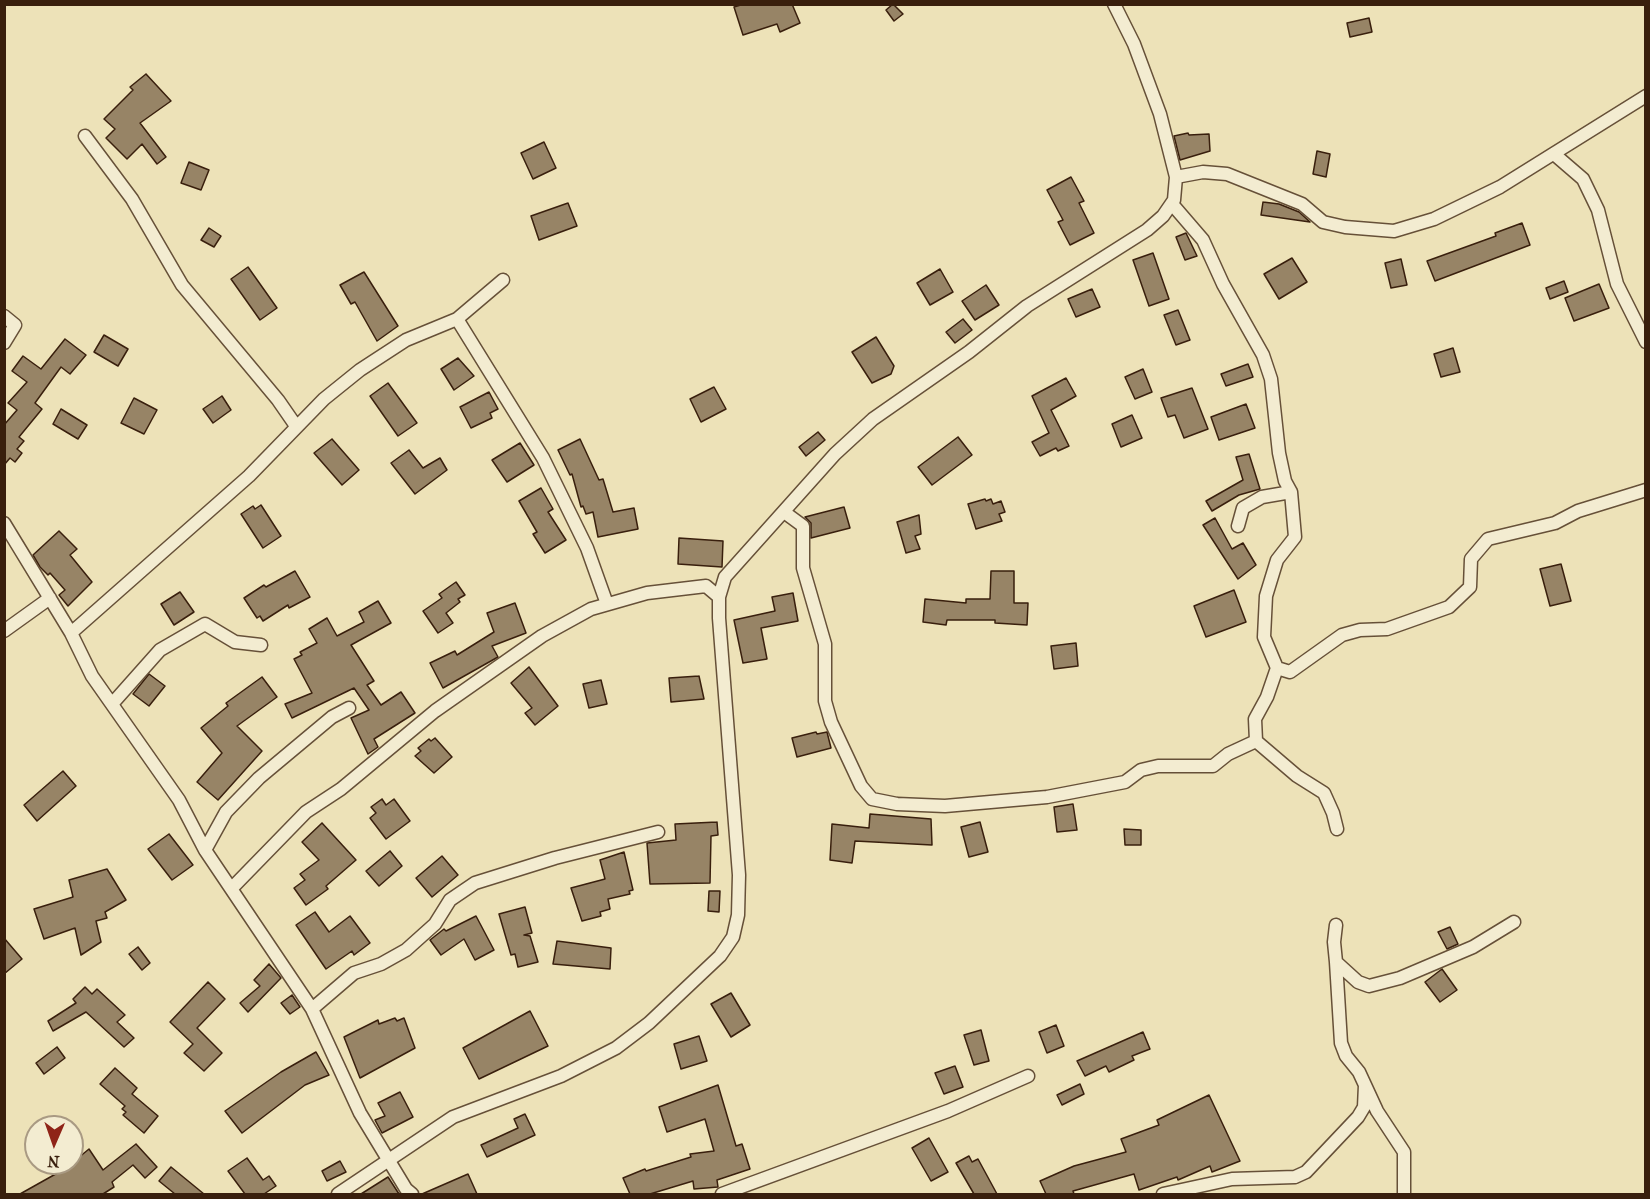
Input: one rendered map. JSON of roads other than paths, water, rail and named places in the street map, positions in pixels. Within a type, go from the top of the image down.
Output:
[{"type":"street","points":[[338,1194],[453,1117],[561,1076],[616,1048],[649,1023],[712,964],[733,937],[738,915],[739,875],[719,597],[725,578],[834,454],[873,418],[969,352],[1027,306],[1147,230],[1164,216],[1174,200],[1176,177],[1160,114],[1119,6]]},
{"type":"street","points":[[1176,177],[1203,172],[1227,174],[1302,204],[1323,222],[1345,227],[1394,231],[1434,219],[1500,187],[1646,96]]},
{"type":"street","points":[[85,136],[132,199],[182,285],[296,426]]},
{"type":"street","points":[[1554,154],[1583,179],[1598,210],[1617,284],[1646,342]]},
{"type":"street","points":[[1172,204],[1203,240],[1222,284],[1263,355],[1271,380],[1278,453],[1285,481],[1291,492],[1294,537],[1277,560],[1266,596],[1264,637],[1277,668],[1267,697],[1255,718],[1256,741],[1297,776],[1324,793],[1337,829]]},
{"type":"street","points":[[71,633],[249,476],[324,399],[406,339],[458,319],[503,280]]},
{"type":"street","points":[[4,316],[15,325],[4,343]]},
{"type":"street","points":[[458,319],[543,458],[587,548],[607,604]]},
{"type":"street","points":[[1277,668],[1290,672],[1342,636],[1360,630],[1387,628],[1449,607],[1470,587],[1471,559],[1488,539],[1555,523],[1578,512],[1646,490]]},
{"type":"street","points":[[1238,526],[1243,508],[1262,497],[1291,492]]},
{"type":"street","points":[[784,512],[803,526],[803,568],[825,644],[825,701],[831,722],[861,786],[872,800],[897,804],[945,806],[1047,797],[1125,782],[1141,770],[1158,766],[1213,766],[1228,754],[1256,741]]},
{"type":"street","points":[[4,523],[71,633],[92,676],[179,800],[205,850],[312,1010],[360,1113],[406,1188],[412,1194]]},
{"type":"street","points":[[232,888],[306,812],[340,789],[435,711],[542,636],[591,609],[647,592],[706,586],[719,597]]},
{"type":"street","points":[[4,632],[50,598]]},
{"type":"street","points":[[112,704],[160,650],[205,624],[236,642],[261,645]]},
{"type":"street","points":[[205,850],[226,812],[259,778],[332,717],[349,708]]},
{"type":"street","points":[[312,1010],[354,974],[381,964],[406,950],[435,924],[450,900],[475,883],[555,858],[658,832]]},
{"type":"street","points":[[1336,962],[1353,978],[1369,986],[1400,978],[1473,947],[1514,922]]},
{"type":"street","points":[[1336,925],[1334,942],[1341,1043],[1377,1111],[1404,1152],[1404,1194]]},
{"type":"street","points":[[722,1194],[948,1111],[1028,1076]]},
{"type":"street","points":[[1163,1194],[1232,1179],[1295,1177],[1306,1172],[1358,1118],[1364,1107],[1365,1085]]}]
